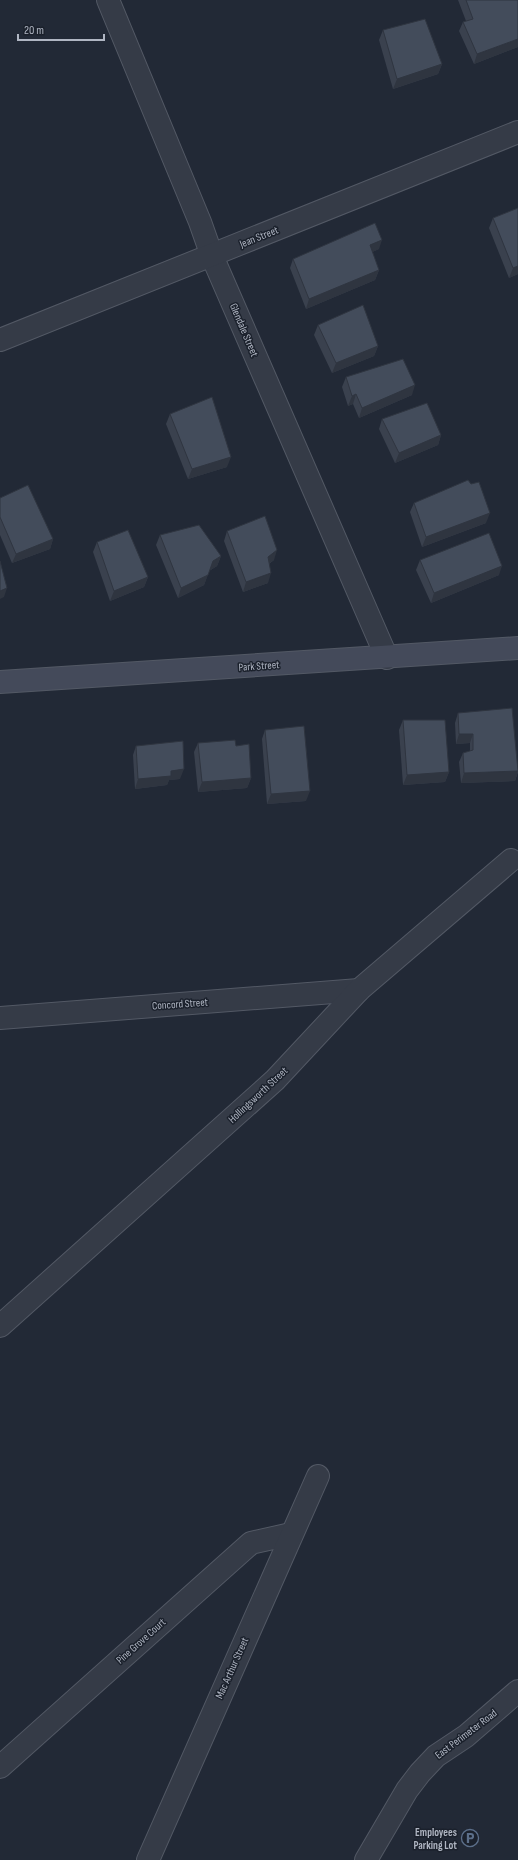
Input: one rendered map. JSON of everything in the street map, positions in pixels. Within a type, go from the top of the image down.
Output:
[{"type":"street","name":"Glendale Street","points":[[108,0],[200,222],[212,256],[387,658]]},
{"type":"street","name":"Jean Street","points":[[0,340],[518,132]]},
{"type":"street","name":"Park Street","points":[[0,682],[387,658],[518,648]]},
{"type":"street","name":"Hollingsworth Street","points":[[0,1326],[275,1080],[359,990],[511,860]]},
{"type":"street","name":"Concord Street","points":[[0,1018],[359,990]]},
{"type":"street","name":"Mac Arthur Street","points":[[148,1860],[291,1534],[318,1476]]},
{"type":"street","name":"Pine Grove Court","points":[[0,1767],[251,1544],[291,1534]]},
{"type":"street","name":"East Perimeter Road","points":[[366,1860],[407,1790],[420,1773],[436,1756],[466,1736],[518,1691]]},
{"type":"building","points":[[466,0],[518,0],[518,39],[477,54],[463,22],[473,19]]},
{"type":"building","points":[[425,19],[442,64],[397,79],[383,30]]},
{"type":"building","points":[[518,208],[518,266],[513,268],[493,218]]},
{"type":"building","points":[[375,223],[382,240],[370,245],[379,270],[309,299],[293,259]]},
{"type":"building","points":[[363,305],[378,346],[336,363],[318,325]]},
{"type":"building","points":[[403,359],[415,385],[362,408],[356,394],[352,396],[346,377]]},
{"type":"building","points":[[212,397],[231,457],[192,469],[170,414]]},
{"type":"building","points":[[427,403],[441,435],[399,453],[382,419]]},
{"type":"building","points":[[468,480],[471,484],[479,482],[490,513],[426,537],[414,503]]},
{"type":"building","points":[[28,485],[53,539],[16,554],[0,517],[0,498]]},
{"type":"building","points":[[265,516],[277,550],[268,557],[271,573],[246,582],[227,531]]},
{"type":"building","points":[[199,525],[221,556],[213,561],[208,575],[181,588],[160,535]]},
{"type":"building","points":[[128,530],[148,577],[114,591],[97,542]]},
{"type":"building","points":[[489,533],[502,566],[434,593],[420,560]]},
{"type":"building","points":[[0,561],[7,588],[0,591]]},
{"type":"building","points":[[512,708],[518,771],[464,773],[463,753],[473,750],[473,734],[459,734],[458,713]]},
{"type":"building","points":[[403,720],[445,720],[449,772],[407,775]]},
{"type":"building","points":[[304,726],[310,791],[271,794],[265,730]]},
{"type":"building","points":[[235,740],[236,746],[249,744],[251,778],[202,782],[198,743]]},
{"type":"building","points":[[183,741],[184,769],[171,771],[171,776],[138,779],[136,746]]},
{"type":"place","name":"Employees Parking Lot","points":[[470,1838]]}]
